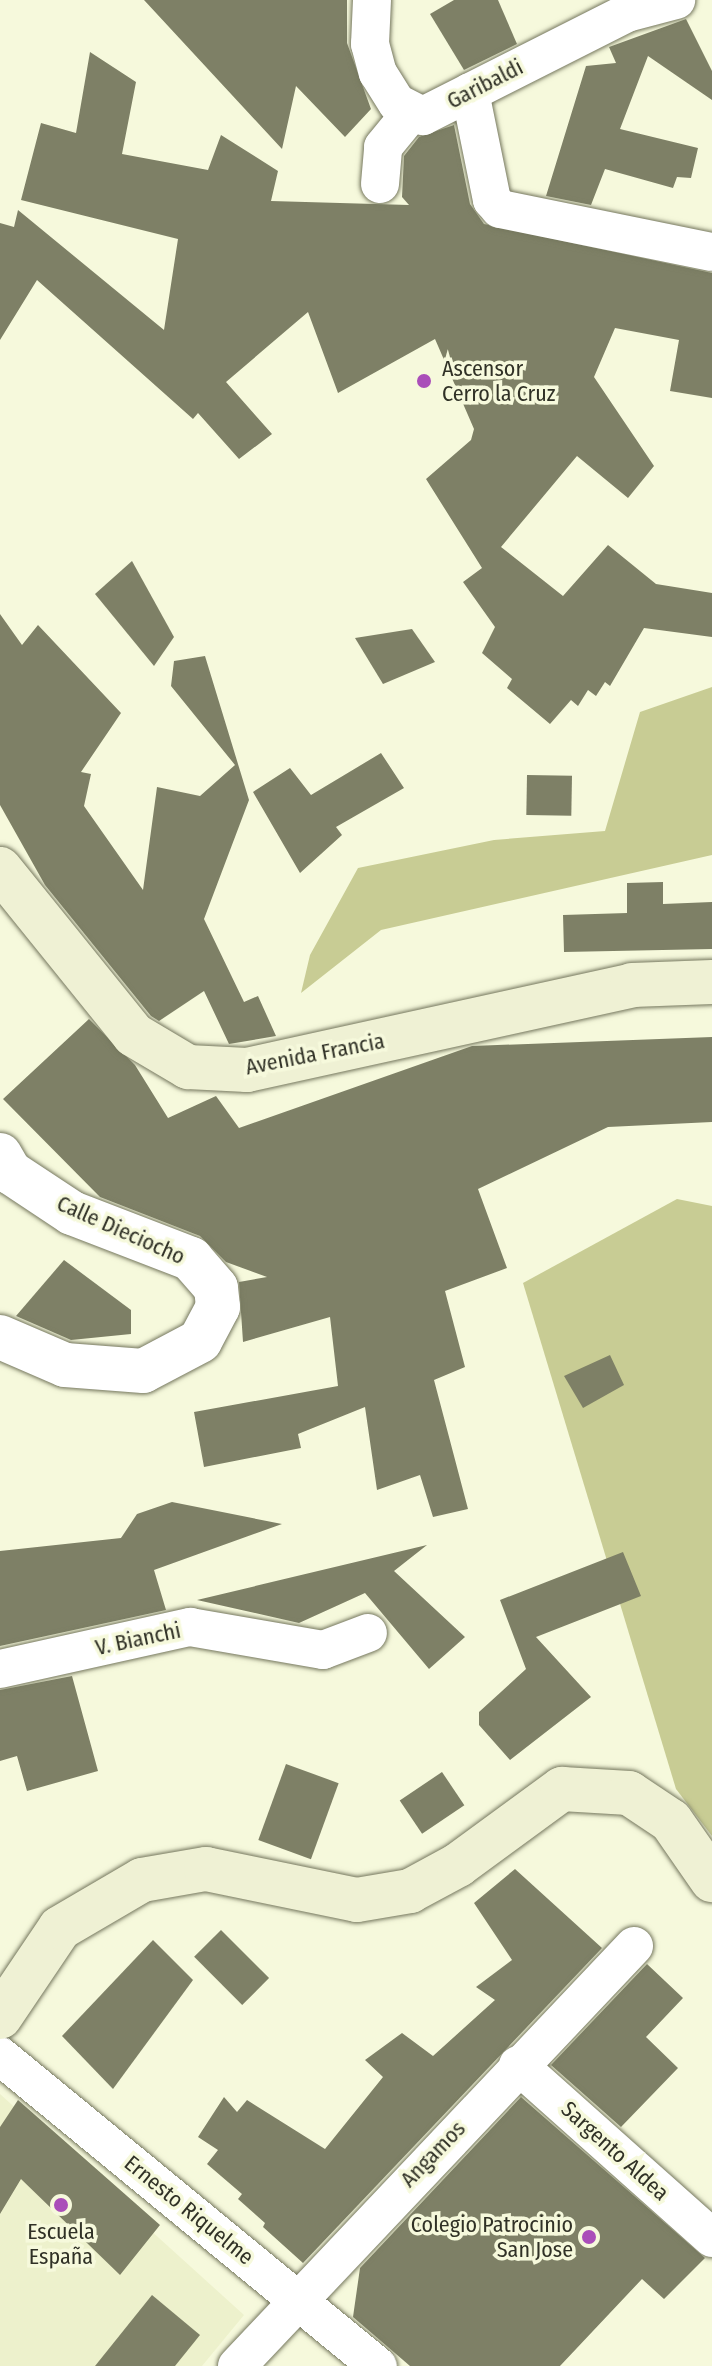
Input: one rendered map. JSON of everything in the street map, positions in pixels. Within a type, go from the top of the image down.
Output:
[{"type":"main road","name":"Avenida Francia","points":[[0,869],[134,1035],[188,1067],[247,1070],[632,985],[712,982]]},
{"type":"main road","points":[[0,2017],[60,1928],[142,1880],[206,1869],[357,1900],[410,1891],[458,1865],[562,1789],[629,1793],[671,1821],[712,1880]]},
{"type":"street","points":[[372,0],[370,44],[378,73],[410,114],[383,147],[380,184]]},
{"type":"street","name":"Garibaldi","points":[[410,114],[423,116],[627,13],[676,0]]},
{"type":"street","points":[[470,92],[492,200],[512,212],[712,252]]},
{"type":"street","name":"Calle Dieciocho","points":[[0,1155],[10,1172],[72,1213],[191,1259],[216,1288],[218,1307],[200,1341],[143,1371],[65,1365],[0,1337]]},
{"type":"street","name":"V. Bianchi","points":[[0,1669],[190,1627],[323,1650],[368,1633]]},
{"type":"street","name":"Angamos","points":[[237,2366],[296,2297],[634,1946]]},
{"type":"street","name":"Ernesto Riquelme","points":[[0,2056],[378,2366]]},
{"type":"street","name":"Sargento Aldea","points":[[518,2065],[712,2238]]},
{"type":"shaded area","points":[[712,687],[712,855],[381,930],[301,993],[310,955],[358,868],[494,840],[605,831],[640,712]]},
{"type":"shaded area","points":[[677,1199],[712,1206],[712,1836],[676,1789],[523,1283]]},
{"type":"shaded area","name":"Escuela España","points":[[0,2094],[244,2315],[202,2366],[0,2366]]},
{"type":"building","points":[[144,0],[347,0],[347,43],[371,109],[345,137],[296,86],[282,149]]},
{"type":"building","points":[[454,0],[498,0],[517,44],[464,70],[430,14]]},
{"type":"building","points":[[686,19],[712,71],[712,100],[648,56],[620,129],[698,148],[691,178],[677,177],[673,188],[605,169],[591,205],[546,196],[586,66],[616,63],[609,47]]},
{"type":"building","points":[[90,52],[136,82],[122,154],[208,170],[221,135],[278,171],[271,201],[409,205],[402,197],[404,156],[419,137],[454,125],[470,204],[484,224],[712,273],[712,398],[670,391],[679,340],[615,328],[594,377],[654,466],[628,498],[577,456],[501,547],[563,596],[608,545],[656,584],[712,593],[712,637],[644,628],[610,686],[605,682],[596,696],[588,690],[578,706],[571,700],[550,724],[507,688],[512,679],[482,653],[495,627],[463,582],[482,568],[426,479],[471,440],[474,429],[435,339],[338,393],[308,312],[226,382],[272,434],[239,459],[198,413],[193,419],[37,280],[0,340],[0,223],[14,227],[18,210],[164,330],[178,239],[21,200],[41,123],[76,133]]},
{"type":"building","points":[[132,561],[174,637],[154,666],[95,594]]},
{"type":"building","points":[[0,614],[22,645],[38,625],[121,713],[81,772],[91,774],[84,806],[143,890],[157,787],[200,796],[235,765],[171,686],[174,661],[205,656],[249,800],[204,919],[244,1002],[258,996],[276,1036],[229,1044],[204,991],[159,1021],[151,1016],[45,885],[0,805]]},
{"type":"building","points":[[412,629],[435,662],[383,684],[355,638]]},
{"type":"building","points":[[381,753],[404,788],[336,827],[342,835],[300,873],[253,792],[290,768],[311,795]]},
{"type":"building","points":[[527,775],[572,776],[571,816],[526,815]]},
{"type":"building","points":[[663,882],[663,904],[712,902],[712,949],[564,952],[563,915],[627,913],[627,883]]},
{"type":"building","points":[[89,1019],[135,1065],[168,1118],[216,1096],[239,1128],[472,1046],[712,1037],[712,1122],[608,1127],[478,1189],[507,1268],[445,1291],[465,1367],[434,1380],[468,1509],[433,1517],[420,1475],[377,1490],[365,1407],[298,1434],[301,1448],[204,1467],[194,1412],[338,1386],[330,1317],[243,1342],[239,1282],[267,1277],[226,1262],[200,1236],[100,1197],[3,1099]]},
{"type":"building","points":[[64,1260],[131,1310],[131,1334],[71,1340],[16,1316]]},
{"type":"building","points":[[610,1355],[624,1385],[583,1408],[564,1376]]},
{"type":"building","points":[[172,1502],[282,1524],[154,1570],[166,1610],[0,1646],[0,1551],[121,1538],[137,1514]]},
{"type":"building","points":[[427,1545],[394,1571],[465,1637],[429,1669],[365,1593],[299,1623],[197,1600]]},
{"type":"building","points":[[623,1552],[641,1596],[536,1637],[591,1697],[510,1760],[479,1725],[479,1712],[526,1669],[500,1600]]},
{"type":"building","points":[[72,1676],[98,1771],[27,1791],[17,1756],[0,1761],[0,1690]]},
{"type":"building","points":[[286,1764],[339,1783],[311,1859],[258,1840]]},
{"type":"building","points":[[442,1772],[464,1805],[422,1834],[400,1801]]},
{"type":"building","points":[[515,1869],[602,1948],[303,2263],[263,2227],[265,2223],[238,2199],[242,2194],[207,2164],[218,2150],[198,2137],[224,2097],[237,2112],[247,2100],[325,2149],[383,2077],[365,2060],[402,2033],[433,2056],[495,2000],[476,1987],[512,1960],[474,1903]]},
{"type":"building","points":[[221,1930],[269,1978],[242,2005],[194,1957]]},
{"type":"building","points":[[153,1940],[193,1980],[113,2089],[62,2036]]},
{"type":"building","points":[[647,1964],[683,1998],[646,2037],[678,2068],[621,2127],[551,2065]]},
{"type":"building","name":"Colegio Patrocinio San Jose","points":[[521,2097],[705,2258],[664,2299],[642,2279],[560,2366],[410,2366],[353,2317],[360,2268]]},
{"type":"building","points":[[18,2100],[160,2225],[120,2275],[21,2179],[0,2214],[0,2127]]},
{"type":"building","points":[[152,2295],[200,2335],[175,2366],[95,2366]]},
{"type":"place","name":"Ascensor Cerro la Cruz","points":[[424,381]]},
{"type":"place","name":"Escuela España","points":[[61,2205]]},
{"type":"place","name":"Colegio Patrocinio San Jose","points":[[589,2237]]}]
